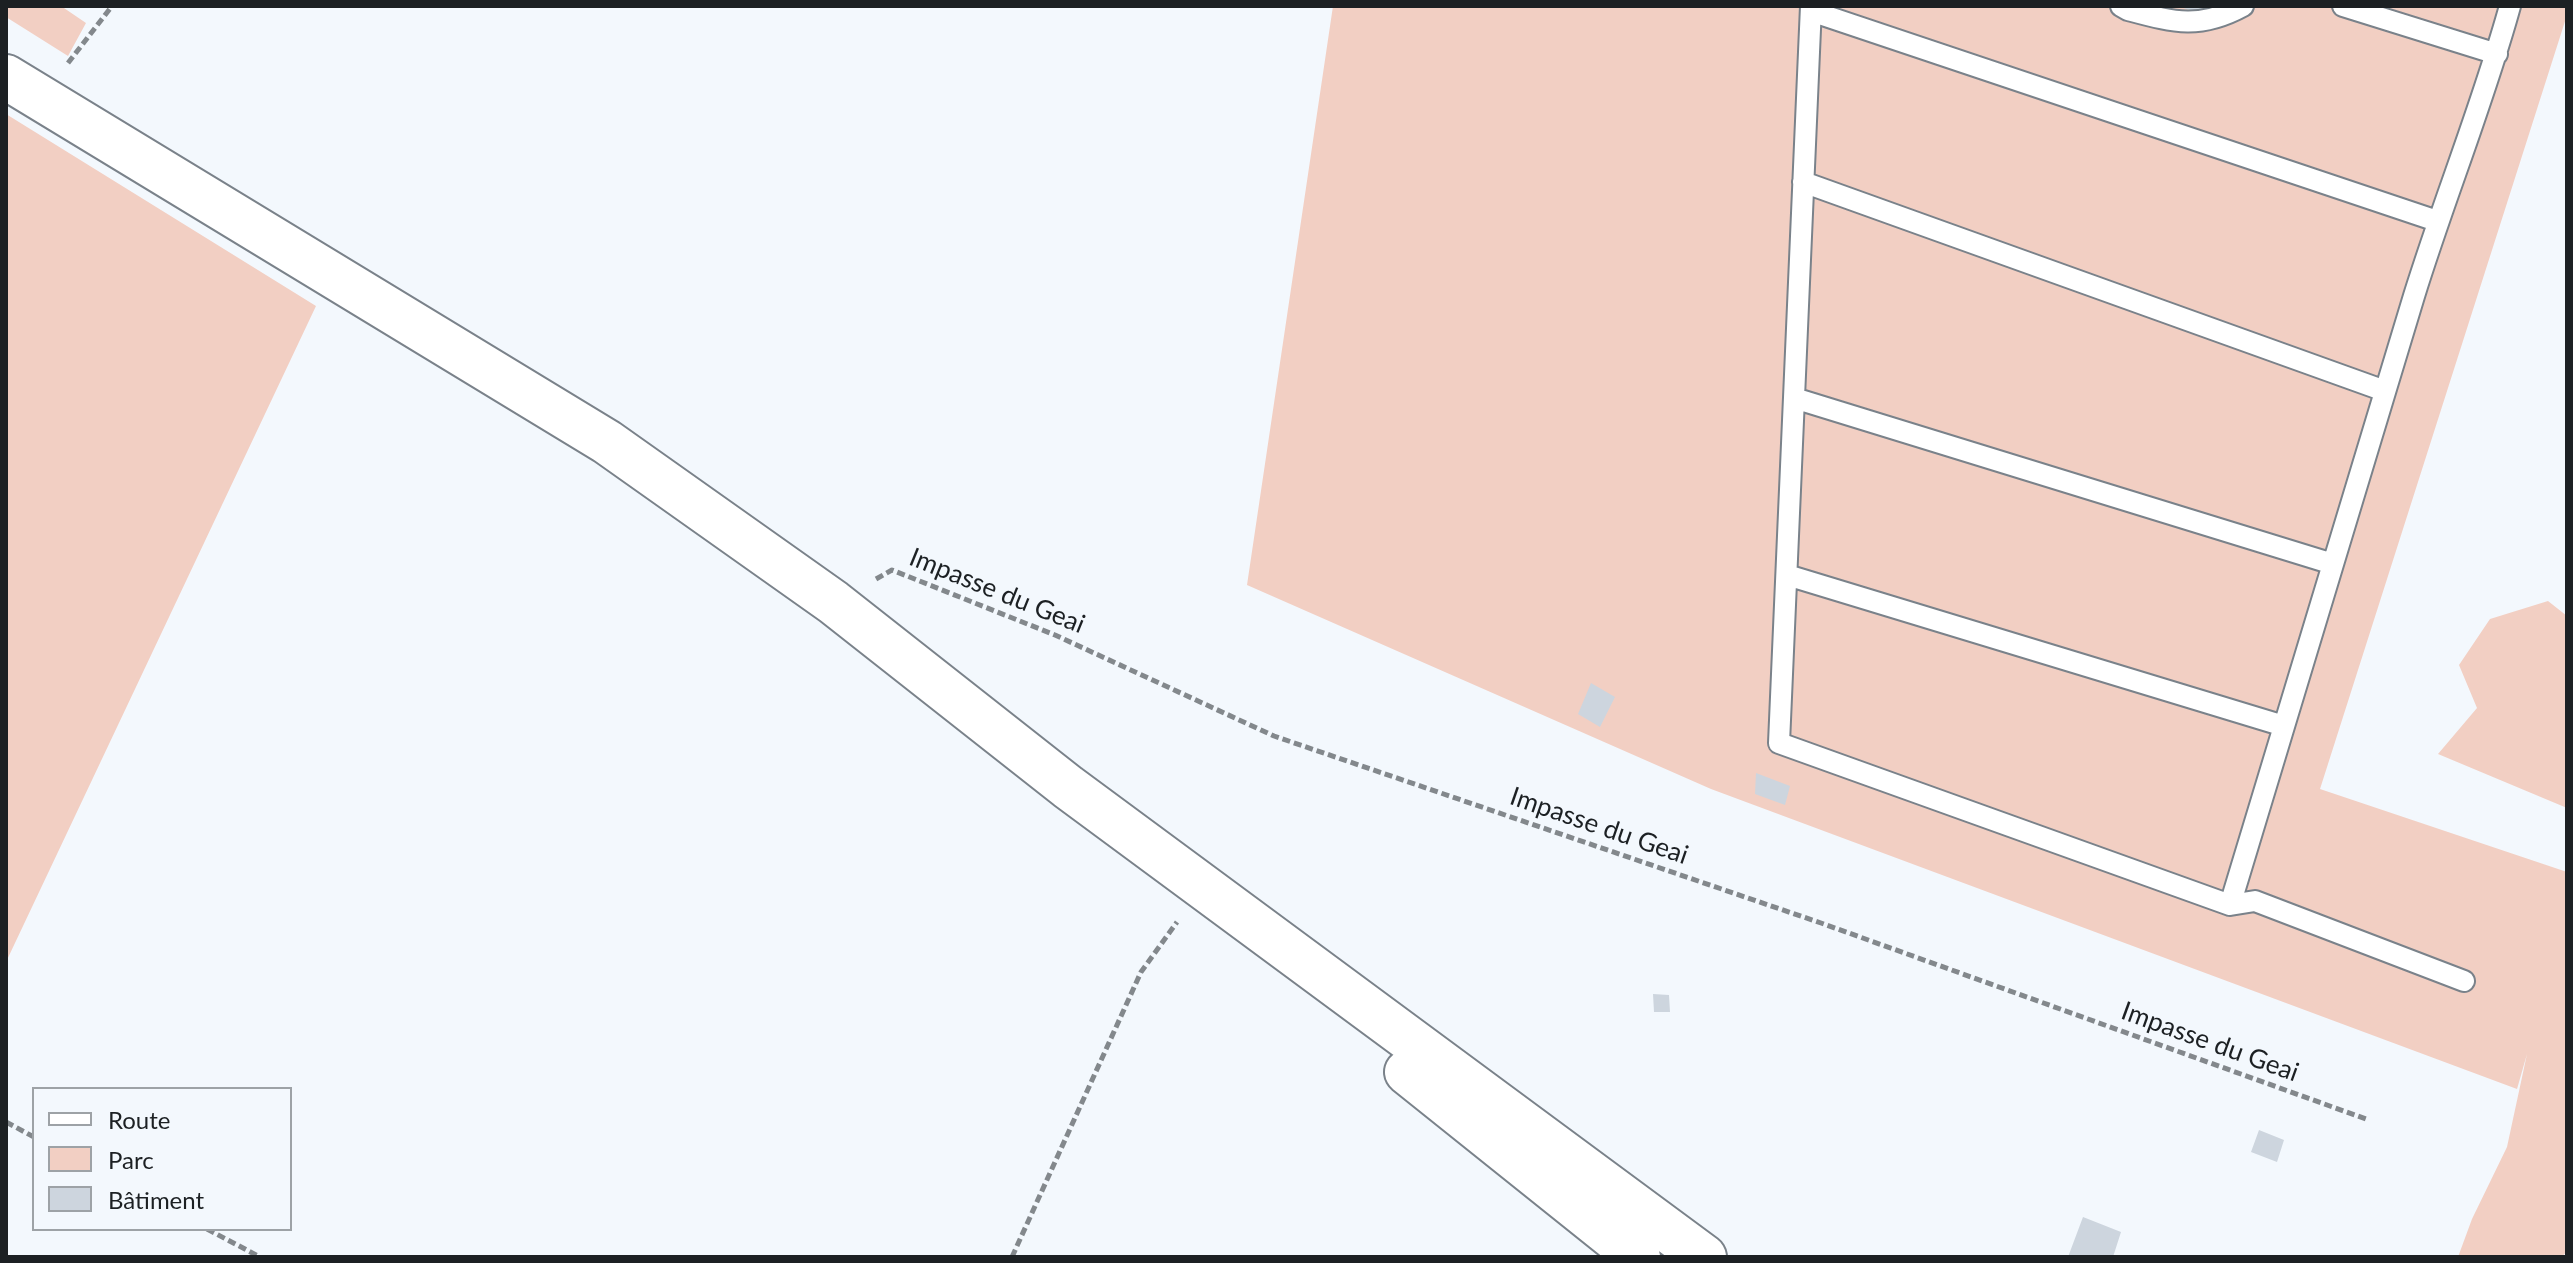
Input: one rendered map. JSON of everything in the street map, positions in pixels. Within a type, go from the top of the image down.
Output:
[{"type":"main road","points":[[23,87],[607,442],[833,602],[1068,787],[1704,1257]]},
{"type":"main road","points":[[1068,787],[1436,1097],[1638,1257]]},
{"type":"lane","points":[[2121,6],[2176,23],[2223,17],[2243,6]]},
{"type":"lane","points":[[2343,6],[2497,54]]},
{"type":"lane","points":[[2230,905],[2437,221],[2497,54],[2510,6]]},
{"type":"lane","points":[[2437,221],[1811,8],[1779,743],[2230,905],[2255,901],[2464,981]]},
{"type":"lane","points":[[1803,182],[2385,391]]},
{"type":"lane","points":[[1794,398],[2333,564]]},
{"type":"lane","points":[[1787,575],[2284,726]]},
{"type":"path","points":[[23,87],[112,6]]},
{"type":"path","name":"Impasse du Geai","points":[[833,602],[892,570],[1055,635],[1274,736],[1821,923],[2366,1119]]},
{"type":"path","points":[[1012,1257],[1141,972],[1196,895]]},
{"type":"path","points":[[6,1122],[32,1136]]},
{"type":"path","points":[[211,1231],[260,1257]]},
{"type":"green space","points":[[6,6],[61,6],[86,23],[68,56],[6,17]]},
{"type":"green space","points":[[1333,6],[2567,6],[2567,15],[2320,789],[2567,872],[2567,1252],[2561,1257],[2458,1257],[2472,1219],[2507,1147],[2527,1054],[2517,1089],[1711,789],[1247,585]]},
{"type":"green space","points":[[6,114],[316,306],[6,962]]},
{"type":"green space","points":[[2548,601],[2567,616],[2567,808],[2438,754],[2477,708],[2459,665],[2490,619]]},
{"type":"building","points":[[2178,6],[2203,6],[2200,14]]},
{"type":"building","points":[[1591,683],[1615,697],[1600,727],[1578,714]]},
{"type":"building","points":[[1756,773],[1790,786],[1785,805],[1755,794]]},
{"type":"building","points":[[1653,994],[1669,995],[1670,1012],[1654,1012]]},
{"type":"building","points":[[2259,1130],[2284,1140],[2277,1162],[2251,1152]]},
{"type":"building","points":[[2083,1217],[2121,1232],[2113,1257],[2068,1257]]}]
